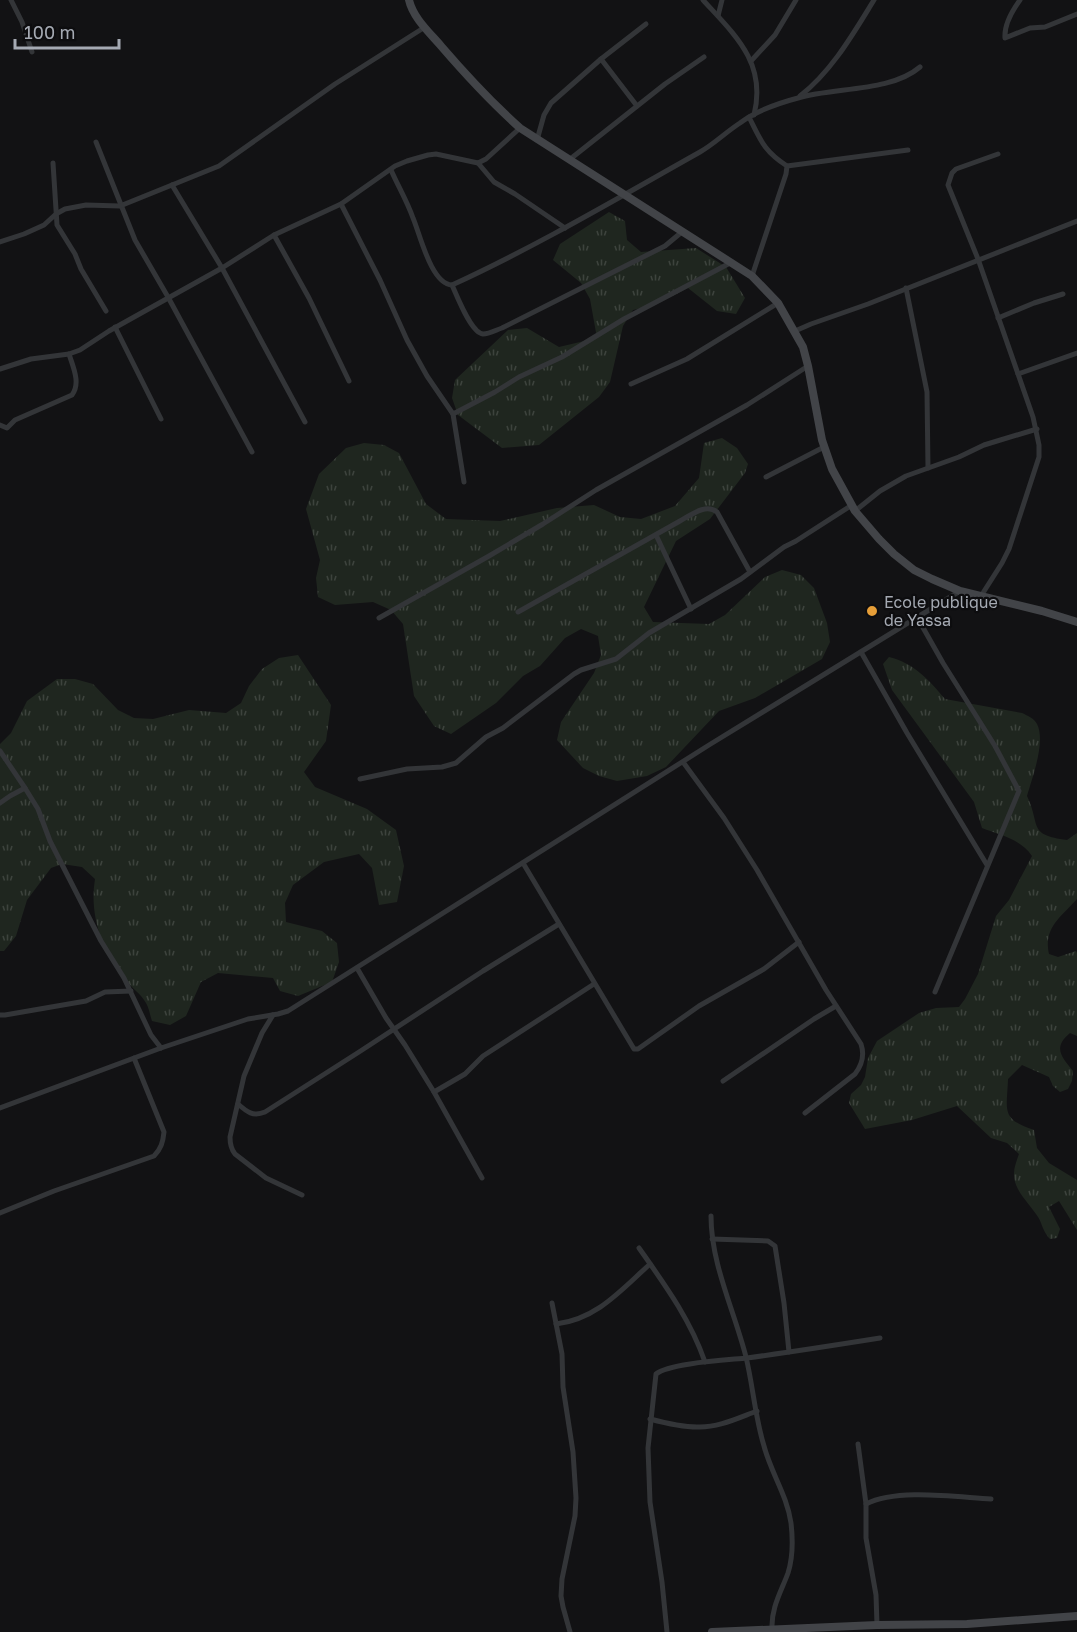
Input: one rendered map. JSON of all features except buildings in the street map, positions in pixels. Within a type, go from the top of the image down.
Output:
[{"type":"main road","points":[[409,0],[425,27],[490,99],[520,128],[732,262],[752,276],[778,303],[803,347],[822,440],[832,469],[853,508],[894,554],[914,570],[960,591],[1077,622]]},
{"type":"main road","points":[[712,1632],[877,1625],[967,1624],[1077,1616]]},
{"type":"street","points":[[11,0],[22,22],[32,52]]},
{"type":"street","points":[[703,0],[731,29],[751,61],[757,84],[758,100],[751,116],[763,145],[775,158],[787,166],[908,150]]},
{"type":"street","points":[[718,16],[722,0]]},
{"type":"street","points":[[751,61],[775,35],[796,0]]},
{"type":"street","points":[[799,97],[823,75],[856,30],[874,0]]},
{"type":"street","points":[[1020,0],[1009,19],[1005,38],[1030,28],[1045,27],[1077,14]]},
{"type":"street","points":[[537,140],[544,115],[551,103],[601,59],[646,24]]},
{"type":"street","points":[[0,242],[44,225],[65,209],[86,205],[120,206],[219,166],[335,84],[425,27]]},
{"type":"street","points":[[569,160],[665,84],[704,57]]},
{"type":"street","points":[[601,59],[637,106]]},
{"type":"street","points":[[391,170],[433,267],[443,283],[452,285],[489,268],[626,194],[702,151],[751,116],[799,97],[885,83],[912,74],[920,67]]},
{"type":"street","points":[[478,164],[520,128]]},
{"type":"street","points":[[96,142],[120,206],[142,254],[151,266],[252,452]]},
{"type":"street","points":[[0,369],[31,359],[69,354],[80,350],[115,327],[274,235],[341,204],[406,161],[428,155],[436,154],[478,164],[494,182],[565,228]]},
{"type":"street","points":[[981,596],[1006,556],[1039,458],[1040,445],[1037,429],[978,259],[948,185],[956,169],[998,154]]},
{"type":"street","points":[[53,163],[57,225],[106,311]]},
{"type":"street","points":[[752,276],[787,166]]},
{"type":"street","points":[[172,185],[222,267],[305,422]]},
{"type":"street","points":[[341,204],[380,280],[407,340],[431,383],[453,414],[464,482]]},
{"type":"street","points":[[795,331],[1077,221]]},
{"type":"street","points":[[452,285],[472,327],[480,334],[485,334],[502,328],[665,246],[683,231]]},
{"type":"street","points":[[274,235],[309,298],[350,381]]},
{"type":"street","points":[[453,414],[519,377],[562,357],[624,319],[732,262]]},
{"type":"street","points":[[906,288],[927,392],[928,468]]},
{"type":"street","points":[[998,318],[1063,294]]},
{"type":"street","points":[[632,384],[687,359],[778,303]]},
{"type":"street","points":[[115,327],[161,419]]},
{"type":"street","points":[[1018,374],[1077,353]]},
{"type":"street","points":[[0,425],[7,428],[15,420],[72,395],[77,383],[69,354]]},
{"type":"street","points":[[379,618],[507,546],[596,490],[747,405],[808,366]]},
{"type":"street","points":[[360,779],[407,769],[441,767],[456,763],[486,737],[509,723],[574,674],[616,659],[649,633],[750,572],[784,547],[895,482],[984,445],[1037,429]]},
{"type":"street","points":[[766,477],[824,447]]},
{"type":"street","points":[[518,612],[704,509],[715,510],[750,572]]},
{"type":"street","points":[[656,535],[691,609]]},
{"type":"street","points":[[0,1108],[161,1048],[248,1019],[288,1011],[683,762],[960,591]]},
{"type":"street","points":[[917,617],[1019,789],[935,992]]},
{"type":"street","points":[[861,652],[987,865]]},
{"type":"street","points":[[0,751],[38,809],[50,841],[101,941],[131,991],[148,1029],[161,1048]]},
{"type":"street","points":[[683,762],[724,818],[861,1044],[863,1059],[855,1074],[805,1113]]},
{"type":"street","points":[[0,803],[25,788]]},
{"type":"street","points":[[523,863],[632,1047],[636,1049],[699,1006],[764,969],[799,942]]},
{"type":"street","points":[[238,1104],[253,1114],[265,1112],[559,924]]},
{"type":"street","points":[[357,968],[434,1092],[482,1178]]},
{"type":"street","points":[[434,1092],[465,1074],[483,1056],[594,984]]},
{"type":"street","points":[[0,1015],[86,1002],[105,992],[131,991]]},
{"type":"street","points":[[723,1081],[836,1006]]},
{"type":"street","points":[[273,1015],[262,1033],[244,1076],[230,1137],[235,1154],[266,1178],[302,1195]]},
{"type":"street","points":[[0,1214],[54,1191],[154,1156],[160,1150],[164,1132],[134,1058]]},
{"type":"street","points":[[711,1216],[712,1239],[717,1262],[746,1358],[764,1446],[788,1507],[793,1540],[789,1570],[773,1609],[772,1629]]},
{"type":"street","points":[[712,1239],[768,1241],[775,1246],[789,1352]]},
{"type":"street","points":[[639,1248],[685,1316],[695,1334],[705,1362]]},
{"type":"street","points":[[556,1323],[570,1321],[597,1310],[650,1264]]},
{"type":"street","points":[[552,1303],[562,1354],[561,1375],[573,1452],[576,1498],[561,1596],[570,1632]]},
{"type":"street","points":[[666,1632],[662,1582],[650,1502],[648,1448],[656,1374],[663,1370],[705,1362],[880,1338]]},
{"type":"street","points":[[650,1419],[696,1428],[725,1423],[757,1411]]},
{"type":"street","points":[[858,1444],[866,1504],[866,1538],[876,1594],[877,1625]]},
{"type":"street","points":[[866,1504],[882,1497],[902,1495],[991,1499]]},
{"type":"green space","points":[[609,212],[625,221],[627,240],[641,252],[696,248],[726,267],[745,298],[736,314],[717,311],[688,288],[655,305],[633,310],[623,326],[610,382],[599,397],[539,445],[502,448],[458,415],[452,398],[455,380],[508,330],[527,328],[559,347],[597,338],[590,299],[581,283],[553,260],[560,244]]},
{"type":"green space","points":[[722,438],[737,448],[748,464],[745,473],[710,519],[676,541],[644,607],[653,622],[709,624],[725,615],[765,577],[782,570],[801,575],[814,588],[827,623],[830,642],[822,659],[755,698],[719,711],[666,767],[647,776],[617,781],[599,776],[583,768],[557,740],[561,722],[594,673],[601,655],[598,636],[581,629],[565,638],[540,666],[523,676],[496,703],[451,734],[434,726],[414,696],[403,624],[391,610],[373,602],[335,605],[318,597],[316,578],[320,560],[306,509],[319,474],[346,448],[364,443],[384,445],[399,453],[426,504],[446,519],[500,521],[557,508],[594,505],[620,517],[641,519],[675,506],[699,478],[704,443]]},
{"type":"green space","points":[[298,655],[331,705],[326,741],[304,772],[315,787],[367,809],[396,830],[404,866],[397,902],[379,905],[372,868],[359,854],[324,862],[293,885],[285,903],[286,922],[322,931],[337,943],[339,962],[332,982],[298,996],[280,991],[273,978],[218,973],[201,982],[186,1016],[170,1025],[152,1021],[146,1003],[116,968],[99,932],[94,906],[95,879],[82,867],[62,864],[51,868],[27,900],[16,936],[4,951],[0,951],[0,744],[11,733],[27,701],[57,679],[75,679],[93,684],[118,710],[134,718],[153,719],[189,710],[226,713],[241,703],[249,686],[262,669],[279,658]]},
{"type":"green space","points":[[889,657],[913,668],[927,679],[945,699],[1022,713],[1031,717],[1037,724],[1040,740],[1035,770],[1027,796],[1037,827],[1046,835],[1067,840],[1077,833],[1077,899],[1051,930],[1048,945],[1049,954],[1058,957],[1076,951],[1077,953],[1077,1036],[1070,1033],[1061,1043],[1060,1048],[1062,1057],[1073,1071],[1072,1081],[1068,1089],[1060,1092],[1053,1086],[1049,1077],[1022,1065],[1008,1079],[1007,1098],[1008,1112],[1011,1117],[1015,1122],[1034,1130],[1037,1148],[1049,1163],[1077,1180],[1077,1230],[1059,1201],[1049,1207],[1060,1229],[1057,1238],[1050,1239],[1016,1184],[1014,1171],[1019,1154],[1007,1143],[991,1138],[957,1106],[912,1120],[865,1129],[849,1103],[851,1094],[861,1085],[865,1077],[868,1058],[877,1041],[919,1013],[936,1008],[959,1007],[965,999],[978,974],[996,916],[1009,900],[1032,856],[1022,845],[982,828],[974,802],[892,690],[883,664]]},
{"type":"place","name":"Ecole publique de Yassa","points":[[872,611]]}]
